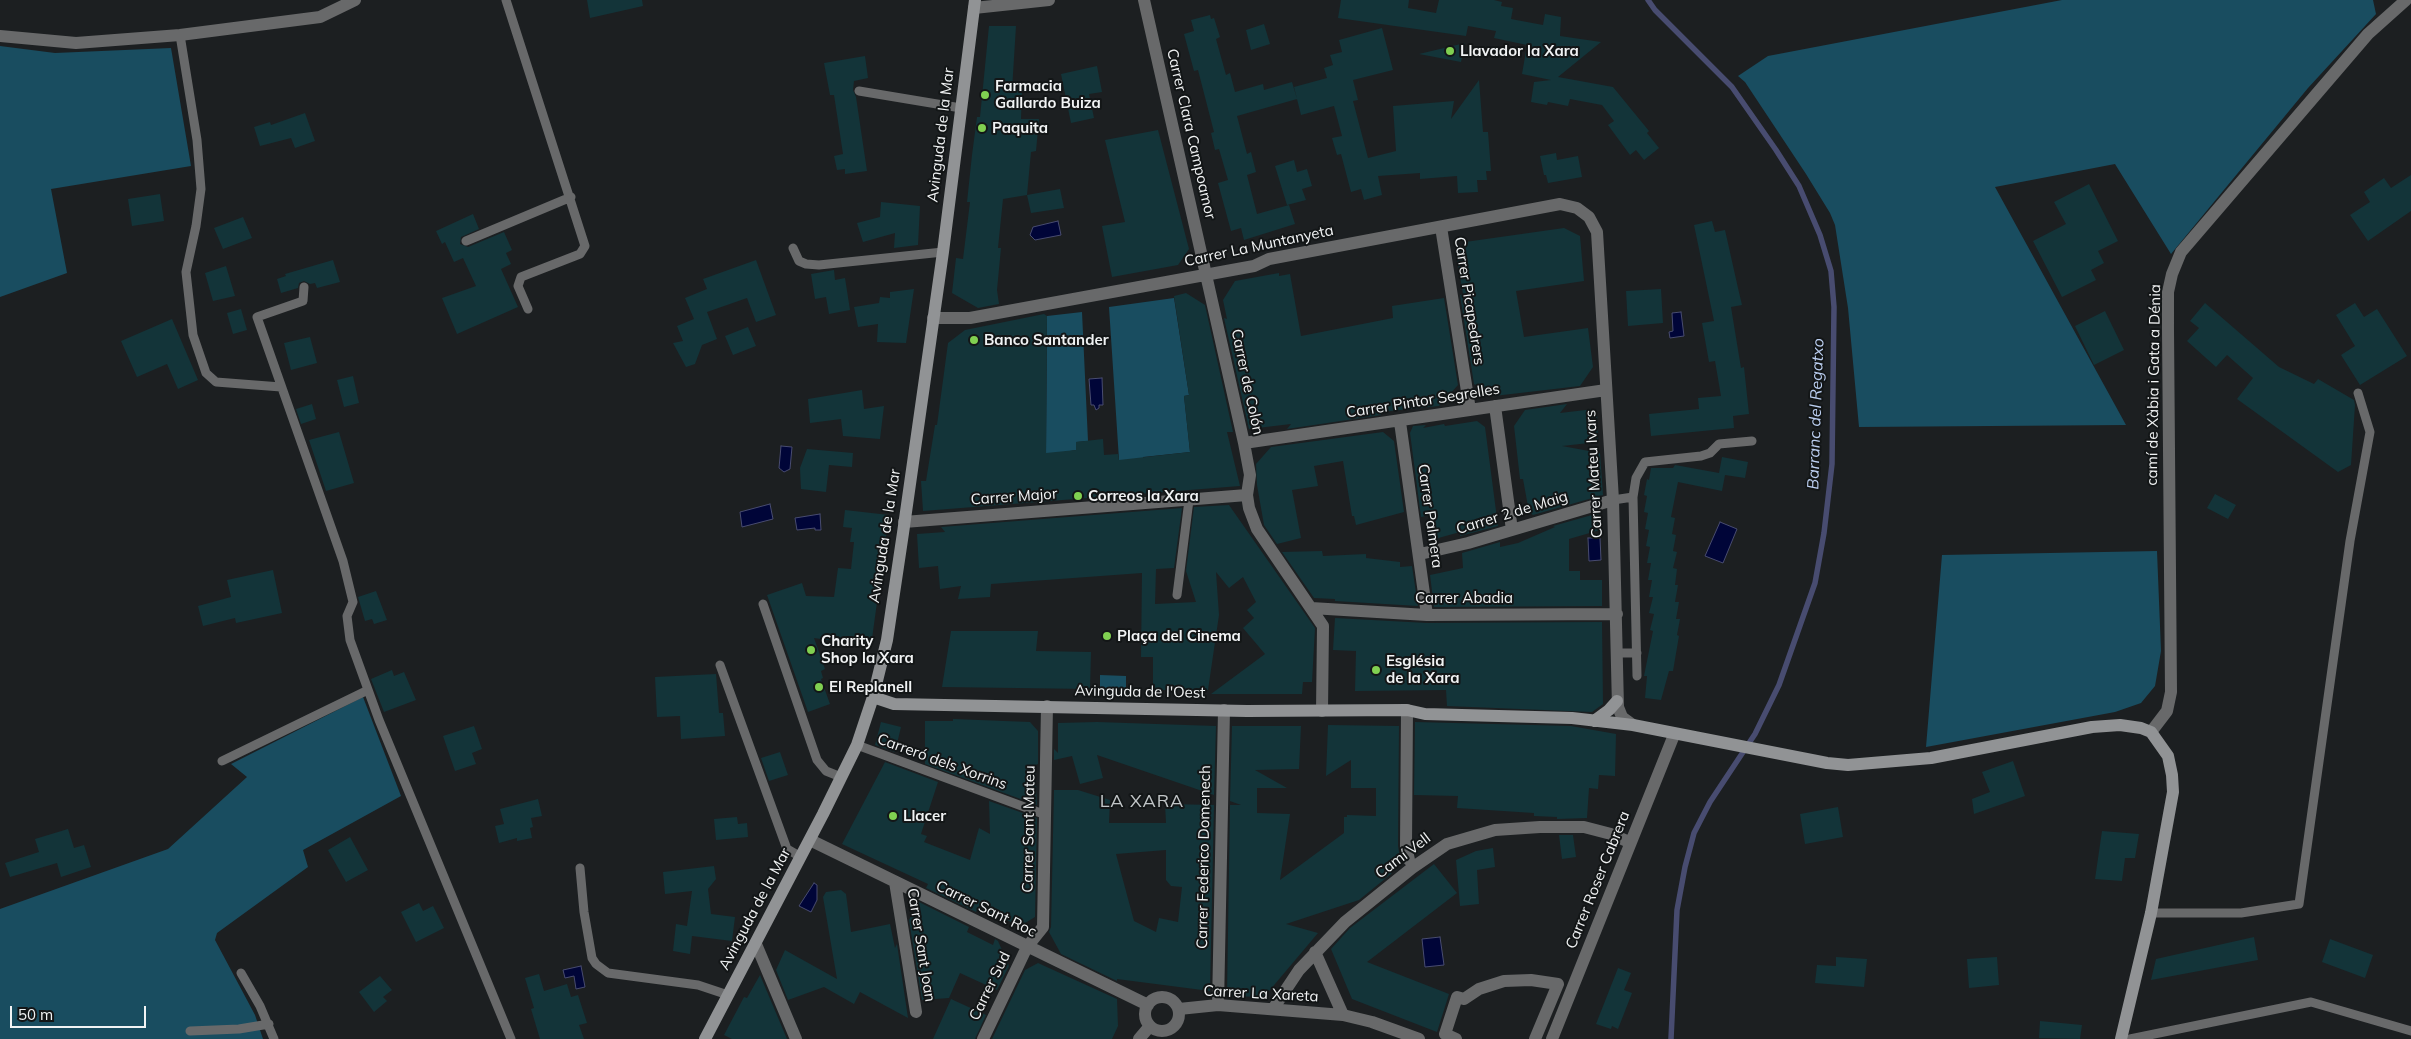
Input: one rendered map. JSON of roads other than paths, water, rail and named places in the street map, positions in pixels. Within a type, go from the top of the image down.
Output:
[{"type":"main road","name":"Avinguda de la Mar","points":[[705,1039],[810,840],[857,744],[874,697],[887,640],[943,252],[974,4]]},
{"type":"main road","name":"Avinguda de l'Oest","points":[[874,697],[894,704],[1224,710],[1407,710],[1425,714],[1548,717],[1633,725],[1827,763],[1872,764],[1931,758],[2092,727],[2130,726],[2151,732]]},
{"type":"main road","points":[[1594,721],[1609,710],[1617,701]]},
{"type":"main road","points":[[2122,1039],[2151,913],[2173,792],[2168,756],[2151,732]]},
{"type":"street","points":[[0,36],[76,43],[180,36],[320,17],[355,0]]},
{"type":"street","points":[[974,4],[1049,0]]},
{"type":"street","name":"Carrer Clara Campoamor","points":[[1144,0],[1207,275]]},
{"type":"street","name":"camí de Xàbia i Gata a Dénia","points":[[2151,732],[2167,711],[2171,692],[2168,292],[2172,274],[2181,252],[2368,34],[2406,0]]},
{"type":"street","name":"Carrer La Muntanyeta","points":[[933,318],[970,318],[1207,275],[1254,266],[1270,259],[1560,204],[1577,208],[1589,217]]},
{"type":"street","name":"Carrer Mateu Ivars","points":[[1589,217],[1597,232],[1613,500],[1617,614],[1617,701],[1622,717],[1633,725]]},
{"type":"street","name":"Carrer Picapedrers","points":[[1441,227],[1470,410]]},
{"type":"street","name":"Carrer de Colón","points":[[1207,275],[1250,475],[1247,496]]},
{"type":"street","name":"Carrer Pintor Segrelles","points":[[1244,443],[1400,422],[1606,390]]},
{"type":"street","points":[[1495,406],[1512,530]]},
{"type":"street","name":"Carrer Palmera","points":[[1400,422],[1420,554],[1427,615]]},
{"type":"street","points":[[1247,496],[1257,529],[1323,626],[1322,711]]},
{"type":"street","name":"Carrer Major","points":[[904,522],[1247,496]]},
{"type":"street","name":"Carrer 2 de Maig","points":[[1420,554],[1512,530],[1613,500]]},
{"type":"street","name":"Carrer Abadia","points":[[1311,608],[1427,615],[1617,614]]},
{"type":"street","name":"Carrer Sant Mateu","points":[[1027,947],[1044,926],[1046,706]]},
{"type":"street","name":"Carrer Federico Domenech","points":[[1218,1005],[1224,710]]},
{"type":"street","points":[[1407,710],[1406,846],[1409,860]]},
{"type":"street","name":"Carrer Roser Cabrera","points":[[1552,1039],[1629,842],[1674,734]]},
{"type":"street","name":"Camí Vell","points":[[1274,1009],[1287,986],[1315,952],[1345,922],[1433,852],[1463,838],[1495,830],[1566,827],[1599,830],[1629,842]]},
{"type":"street","name":"Carrer Sant Roc","points":[[810,840],[1148,1005]]},
{"type":"street","name":"Carrer Sant Joan","points":[[895,882],[916,1012]]},
{"type":"street","points":[[756,944],[796,1039]]},
{"type":"street","name":"Carrer Sud","points":[[983,1039],[1027,947]]},
{"type":"street","name":"Carrer La Xareta","points":[[1315,952],[1343,1015]]},
{"type":"street","points":[[1456,1039],[1445,1034],[1457,997],[1464,1000],[1480,989],[1504,981],[1531,980],[1558,984],[1535,1039]]},
{"type":"street","points":[[1162,997],[1172,1001],[1179,1010],[1178,1020],[1171,1028],[1160,1031],[1150,1026],[1146,1016],[1148,1005],[1156,998],[1162,997]]},
{"type":"street","name":"Carrer La Xareta","points":[[1179,1010],[1218,1005],[1343,1015],[1372,1022],[1419,1039]]},
{"type":"street","points":[[1139,1039],[1150,1026]]},
{"type":"lane","points":[[506,0],[586,246],[580,254],[521,277],[518,286],[528,309]]},
{"type":"lane","points":[[180,36],[197,140],[201,189],[196,226],[186,272],[190,324],[195,344],[206,373],[216,382],[281,387]]},
{"type":"lane","points":[[859,91],[961,108]]},
{"type":"lane","points":[[466,241],[571,197]]},
{"type":"lane","points":[[793,248],[799,261],[806,264],[819,265],[943,252]]},
{"type":"lane","points":[[304,287],[303,301],[257,317],[343,561],[354,602],[347,616],[350,640],[368,690],[511,1039]]},
{"type":"lane","points":[[2151,913],[2241,913],[2299,904],[2350,541],[2370,432],[2358,393]]},
{"type":"lane","points":[[1636,676],[1634,497],[1636,478],[1645,462],[1701,456],[1710,453],[1719,444],[1752,440]]},
{"type":"lane","points":[[1613,500],[1634,497]]},
{"type":"lane","points":[[1177,595],[1189,500]]},
{"type":"lane","points":[[763,604],[816,760],[826,771],[841,777]]},
{"type":"lane","points":[[1617,653],[1637,653]]},
{"type":"lane","points":[[720,665],[787,849],[801,857]]},
{"type":"lane","points":[[222,761],[368,690]]},
{"type":"lane","name":"Carreró dels Xorrins","points":[[857,744],[1046,815]]},
{"type":"lane","points":[[580,868],[584,912],[592,958],[596,964],[608,973],[698,985],[728,995]]},
{"type":"lane","points":[[241,973],[269,1024],[274,1039]]},
{"type":"lane","points":[[2130,1039],[2311,1002],[2411,1031]]},
{"type":"lane","points":[[190,1031],[240,1029],[269,1024]]},
{"type":"waterway","name":"Barranc del Regatxo","points":[[1648,0],[1655,10],[1732,87],[1799,186],[1820,235],[1831,271],[1834,307],[1832,464],[1824,533],[1815,583],[1779,685],[1755,734],[1710,802],[1694,833],[1677,910],[1671,1039]]},
{"type":"place","name":"Llavador la Xara","points":[[1450,51]]},
{"type":"place","name":"Farmacia Gallardo Buiza","points":[[985,95]]},
{"type":"place","name":"Paquita","points":[[982,128]]},
{"type":"place","name":"Banco Santander","points":[[974,340]]},
{"type":"place","name":"Correos la Xara","points":[[1078,496]]},
{"type":"place","name":"Plaça del Cinema","points":[[1107,636]]},
{"type":"place","name":"Charity Shop la Xara","points":[[811,650]]},
{"type":"place","name":"Església de la Xara","points":[[1376,670]]},
{"type":"place","name":"El Replanell","points":[[819,687]]},
{"type":"place","name":"Llacer","points":[[893,816]]},
{"type":"district","name":"LA XARA","points":[[1142,802]]}]
